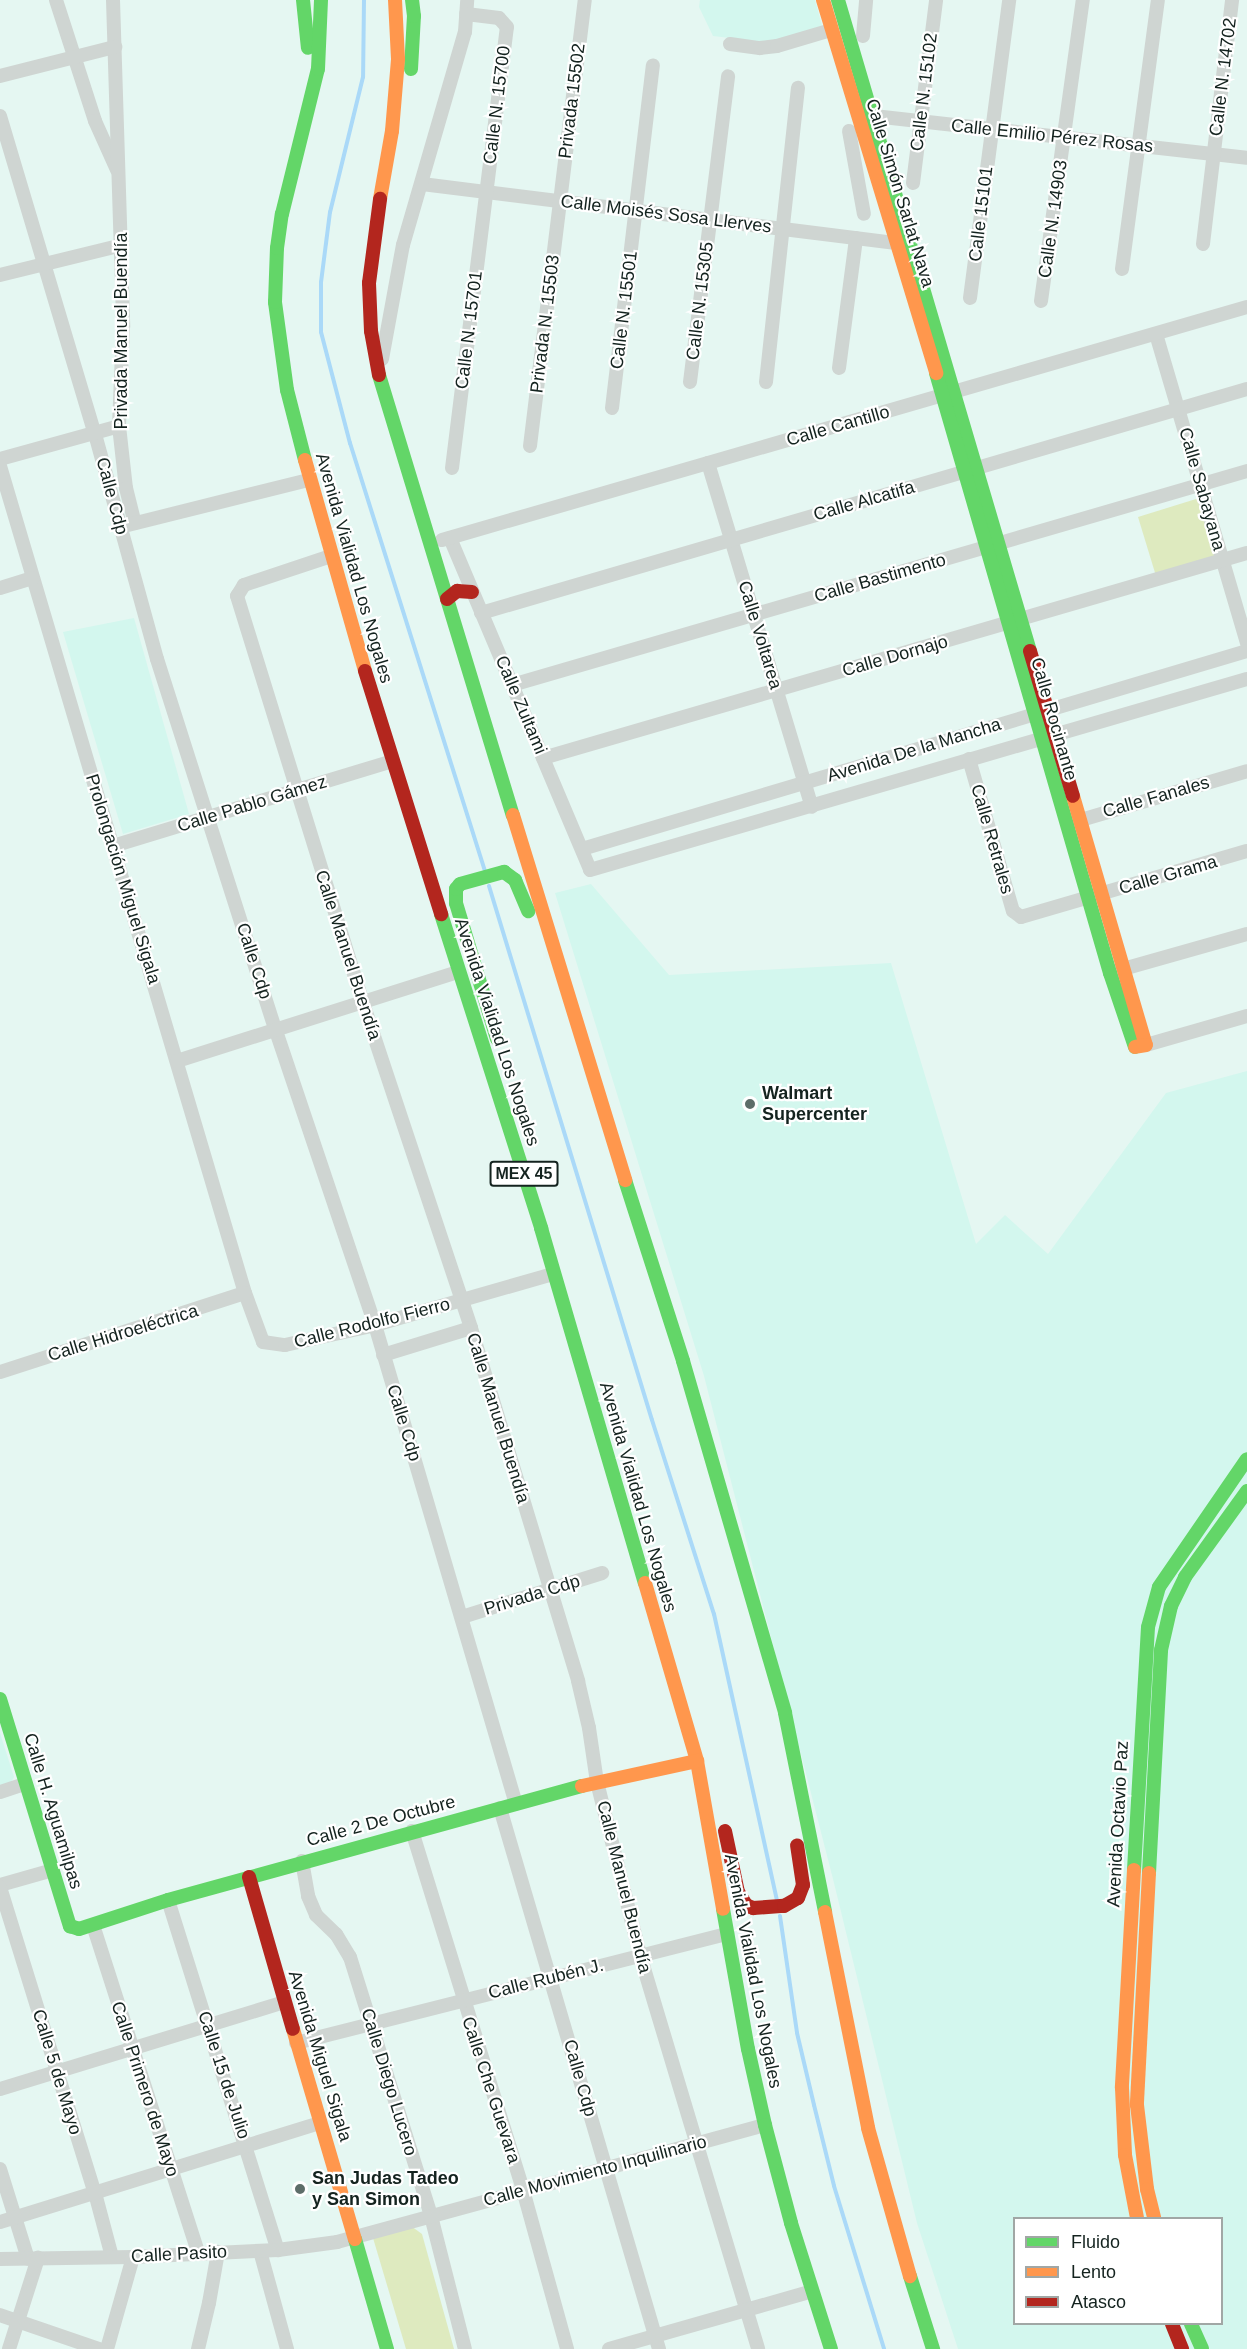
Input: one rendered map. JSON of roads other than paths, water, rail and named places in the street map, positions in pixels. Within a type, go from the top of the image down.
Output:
[{"type":"main road","points":[[303,0],[312,97]]},
{"type":"main road","name":"Avenida Vialidad Los Nogales","points":[[321,0],[318,69],[282,214],[277,248],[275,302],[287,390],[309,480],[392,761],[541,1228],[697,1761],[727,1934],[765,2125],[831,2349]]},
{"type":"main road","points":[[395,0],[398,59],[392,131],[373,235],[369,284],[371,331],[379,378],[627,1186],[687,1372],[785,1713],[810,1827],[847,2032],[868,2128],[902,2250],[933,2349]]},
{"type":"main road","points":[[392,131],[405,110],[409,90],[413,44],[412,0]]},
{"type":"main road","name":"Calle Simón Sarlat Nava","points":[[823,0],[857,114],[861,152],[949,395]]},
{"type":"main road","name":"Calle Simón Sarlat Nava","points":[[838,0],[910,245],[949,395]]},
{"type":"main road","name":"Calle Rocinante","points":[[949,395],[993,545],[1021,619],[1055,733],[1080,820],[1095,896],[1141,1046]]},
{"type":"main road","name":"Calle Rocinante","points":[[993,545],[1007,623],[1040,738],[1066,824],[1095,896]]},
{"type":"main road","points":[[447,599],[458,591],[472,592]]},
{"type":"main road","points":[[502,1055],[456,903],[456,890],[460,884],[500,872],[515,879],[520,888],[590,1102],[605,1143],[627,1186]]},
{"type":"main road","points":[[521,1119],[537,1177],[541,1228]]},
{"type":"main road","name":"Avenida Octavio Paz","points":[[1137,2217],[1125,2155],[1122,2088],[1148,1627],[1159,1587],[1247,1459]]},
{"type":"main road","name":"Avenida Octavio Paz","points":[[1154,2217],[1144,2167],[1137,2105],[1161,1650],[1171,1606],[1185,1577],[1247,1491]]},
{"type":"main road","name":"Calle H. Aguamilpas","points":[[0,1699],[70,1926],[86,1927]]},
{"type":"main road","points":[[723,1816],[738,1892],[746,1905],[753,1908],[792,1903],[798,1898],[803,1886],[787,1785],[785,1713]]},
{"type":"main road","points":[[697,1761],[709,1773],[716,1788]]},
{"type":"main road","name":"Calle 2 De Octubre","points":[[86,1927],[249,1876],[412,1831],[597,1782],[697,1761]]},
{"type":"main road","name":"Avenida Miguel Sigala","points":[[249,1876],[296,2043],[357,2238],[387,2349]]},
{"type":"main road","points":[[1173,2325],[1182,2349]]},
{"type":"main road","points":[[1191,2325],[1202,2349]]},
{"type":"street","points":[[57,0],[73,57],[105,148],[119,174]]},
{"type":"street","name":"Privada Manuel Buendía","points":[[113,0],[122,245],[123,327],[119,426],[126,488],[135,523]]},
{"type":"street","points":[[379,378],[403,245],[465,32],[466,0]]},
{"type":"street","name":"Privada 15502","points":[[560,201],[585,0]]},
{"type":"street","points":[[863,36],[866,0]]},
{"type":"street","name":"Calle N. 15102","points":[[913,183],[936,0]]},
{"type":"street","name":"Calle 15101","points":[[970,298],[1009,0]]},
{"type":"street","name":"Calle N. 14903","points":[[1041,301],[1083,0]]},
{"type":"street","points":[[1122,269],[1158,0]]},
{"type":"street","name":"Calle N. 14702","points":[[1203,244],[1232,0]]},
{"type":"street","name":"Calle N. 15700","points":[[466,14],[499,18],[507,27],[487,192]]},
{"type":"street","points":[[730,44],[760,48],[777,46],[831,30]]},
{"type":"street","points":[[0,76],[115,47]]},
{"type":"street","points":[[636,211],[653,64]]},
{"type":"street","name":"Calle N. 15305","points":[[690,382],[728,76]]},
{"type":"street","points":[[766,382],[798,88]]},
{"type":"street","name":"Calle Emilio Pérez Rosas","points":[[857,114],[1247,158]]},
{"type":"street","name":"Calle Cdp","points":[[0,116],[207,818],[375,1325],[516,1804]]},
{"type":"street","points":[[849,131],[861,152],[864,214]]},
{"type":"street","name":"Calle Moisés Sosa Llerves","points":[[422,184],[910,245]]},
{"type":"street","name":"Calle N. 15701","points":[[452,468],[487,192]]},
{"type":"street","name":"Privada N. 15503","points":[[530,447],[560,201]]},
{"type":"street","name":"Calle N. 15501","points":[[612,408],[636,211]]},
{"type":"street","points":[[839,368],[855,238]]},
{"type":"street","points":[[0,275],[122,245]]},
{"type":"street","name":"Calle Cantillo","points":[[429,544],[1247,307]]},
{"type":"street","name":"Calle Sabayana","points":[[1156,334],[1247,644]]},
{"type":"street","name":"Calle Alcatifa","points":[[481,613],[1247,389]]},
{"type":"street","points":[[0,459],[119,426]]},
{"type":"street","name":"Calle Voltarea","points":[[708,463],[812,807]]},
{"type":"street","name":"Prolongación Miguel Sigala","points":[[0,466],[245,1293]]},
{"type":"street","name":"Calle Bastimento","points":[[512,686],[1247,471]]},
{"type":"street","points":[[120,527],[309,480]]},
{"type":"street","name":"Calle Zultami","points":[[450,538],[588,866],[592,870]]},
{"type":"street","name":"Calle Dornajo","points":[[543,758],[1247,553]]},
{"type":"street","name":"Calle Manuel Buendía","points":[[331,556],[244,585],[237,596],[363,1003],[471,1328],[550,1589],[587,1718],[597,1782],[640,1955],[694,2143],[758,2349]]},
{"type":"street","points":[[0,588],[33,578]]},
{"type":"street","name":"Avenida De la Mancha","points":[[582,849],[1247,651]]},
{"type":"street","name":"Avenida De la Mancha","points":[[592,870],[812,807],[1055,733],[1247,679]]},
{"type":"street","name":"Calle Retrales","points":[[969,759],[1017,915],[1025,917],[1095,896]]},
{"type":"street","name":"Calle Pablo Gámez","points":[[113,846],[392,761]]},
{"type":"street","name":"Calle Fanales","points":[[1066,824],[1247,771]]},
{"type":"street","name":"Calle Grama","points":[[1095,896],[1247,851]]},
{"type":"street","points":[[1117,971],[1247,934]]},
{"type":"street","points":[[177,1061],[458,972]]},
{"type":"street","points":[[1141,1046],[1247,1016]]},
{"type":"street","name":"Calle Rodolfo Fierro","points":[[245,1293],[258,1334],[263,1342],[274,1346],[375,1325],[553,1274]]},
{"type":"street","name":"Calle Hidroeléctrica","points":[[0,1372],[245,1293]]},
{"type":"street","name":"Calle Rodolfo Fierro","points":[[383,1355],[471,1328]]},
{"type":"street","name":"Privada Cdp","points":[[462,1617],[602,1573]]},
{"type":"street","points":[[0,1792],[25,1784]]},
{"type":"street","name":"Calle Cdp","points":[[500,1808],[657,2343]]},
{"type":"street","name":"Calle Che Guevara","points":[[412,1831],[462,1999],[523,2190],[567,2349]]},
{"type":"street","name":"Calle Diego Lucero","points":[[302,1861],[316,1915],[346,1949],[372,2026],[431,2216],[465,2349]]},
{"type":"street","points":[[0,1886],[53,1870]]},
{"type":"street","name":"Calle 5 de Mayo","points":[[0,1886],[95,2193],[112,2257]]},
{"type":"street","name":"Calle 15 de Julio","points":[[168,1900],[278,2250]]},
{"type":"street","name":"Calle Primero de Mayo","points":[[86,1927],[133,2048],[198,2253]]},
{"type":"street","name":"Calle Rubén J.","points":[[296,2043],[372,2026],[462,1999],[727,1934]]},
{"type":"street","points":[[0,2089],[284,2002]]},
{"type":"street","points":[[0,2222],[321,2123]]},
{"type":"street","name":"Calle Movimiento Inquilinario","points":[[357,2238],[606,2167],[765,2125]]},
{"type":"street","points":[[0,2169],[15,2217],[33,2259],[9,2349]]},
{"type":"street","name":"Calle Pasito","points":[[0,2259],[133,2257],[278,2250],[357,2238]]},
{"type":"street","points":[[260,2250],[287,2349]]},
{"type":"street","points":[[198,2349],[218,2252]]},
{"type":"street","points":[[107,2349],[133,2257]]},
{"type":"street","points":[[609,2349],[657,2343],[745,2309],[813,2291]]},
{"type":"street","points":[[0,2316],[99,2349]]},
{"type":"waterway","points":[[364,0],[363,77],[330,212],[321,282],[321,332],[350,443],[485,870]]},
{"type":"waterway","points":[[489,886],[652,1420],[714,1614],[777,1900]]},
{"type":"waterway","points":[[780,1916],[797,2033],[814,2105],[834,2186],[884,2349]]},
{"type":"place","name":"Walmart Supercenter","points":[[750,1104]]},
{"type":"place","name":"San Judas Tadeo y San Simon","points":[[300,2189]]}]
